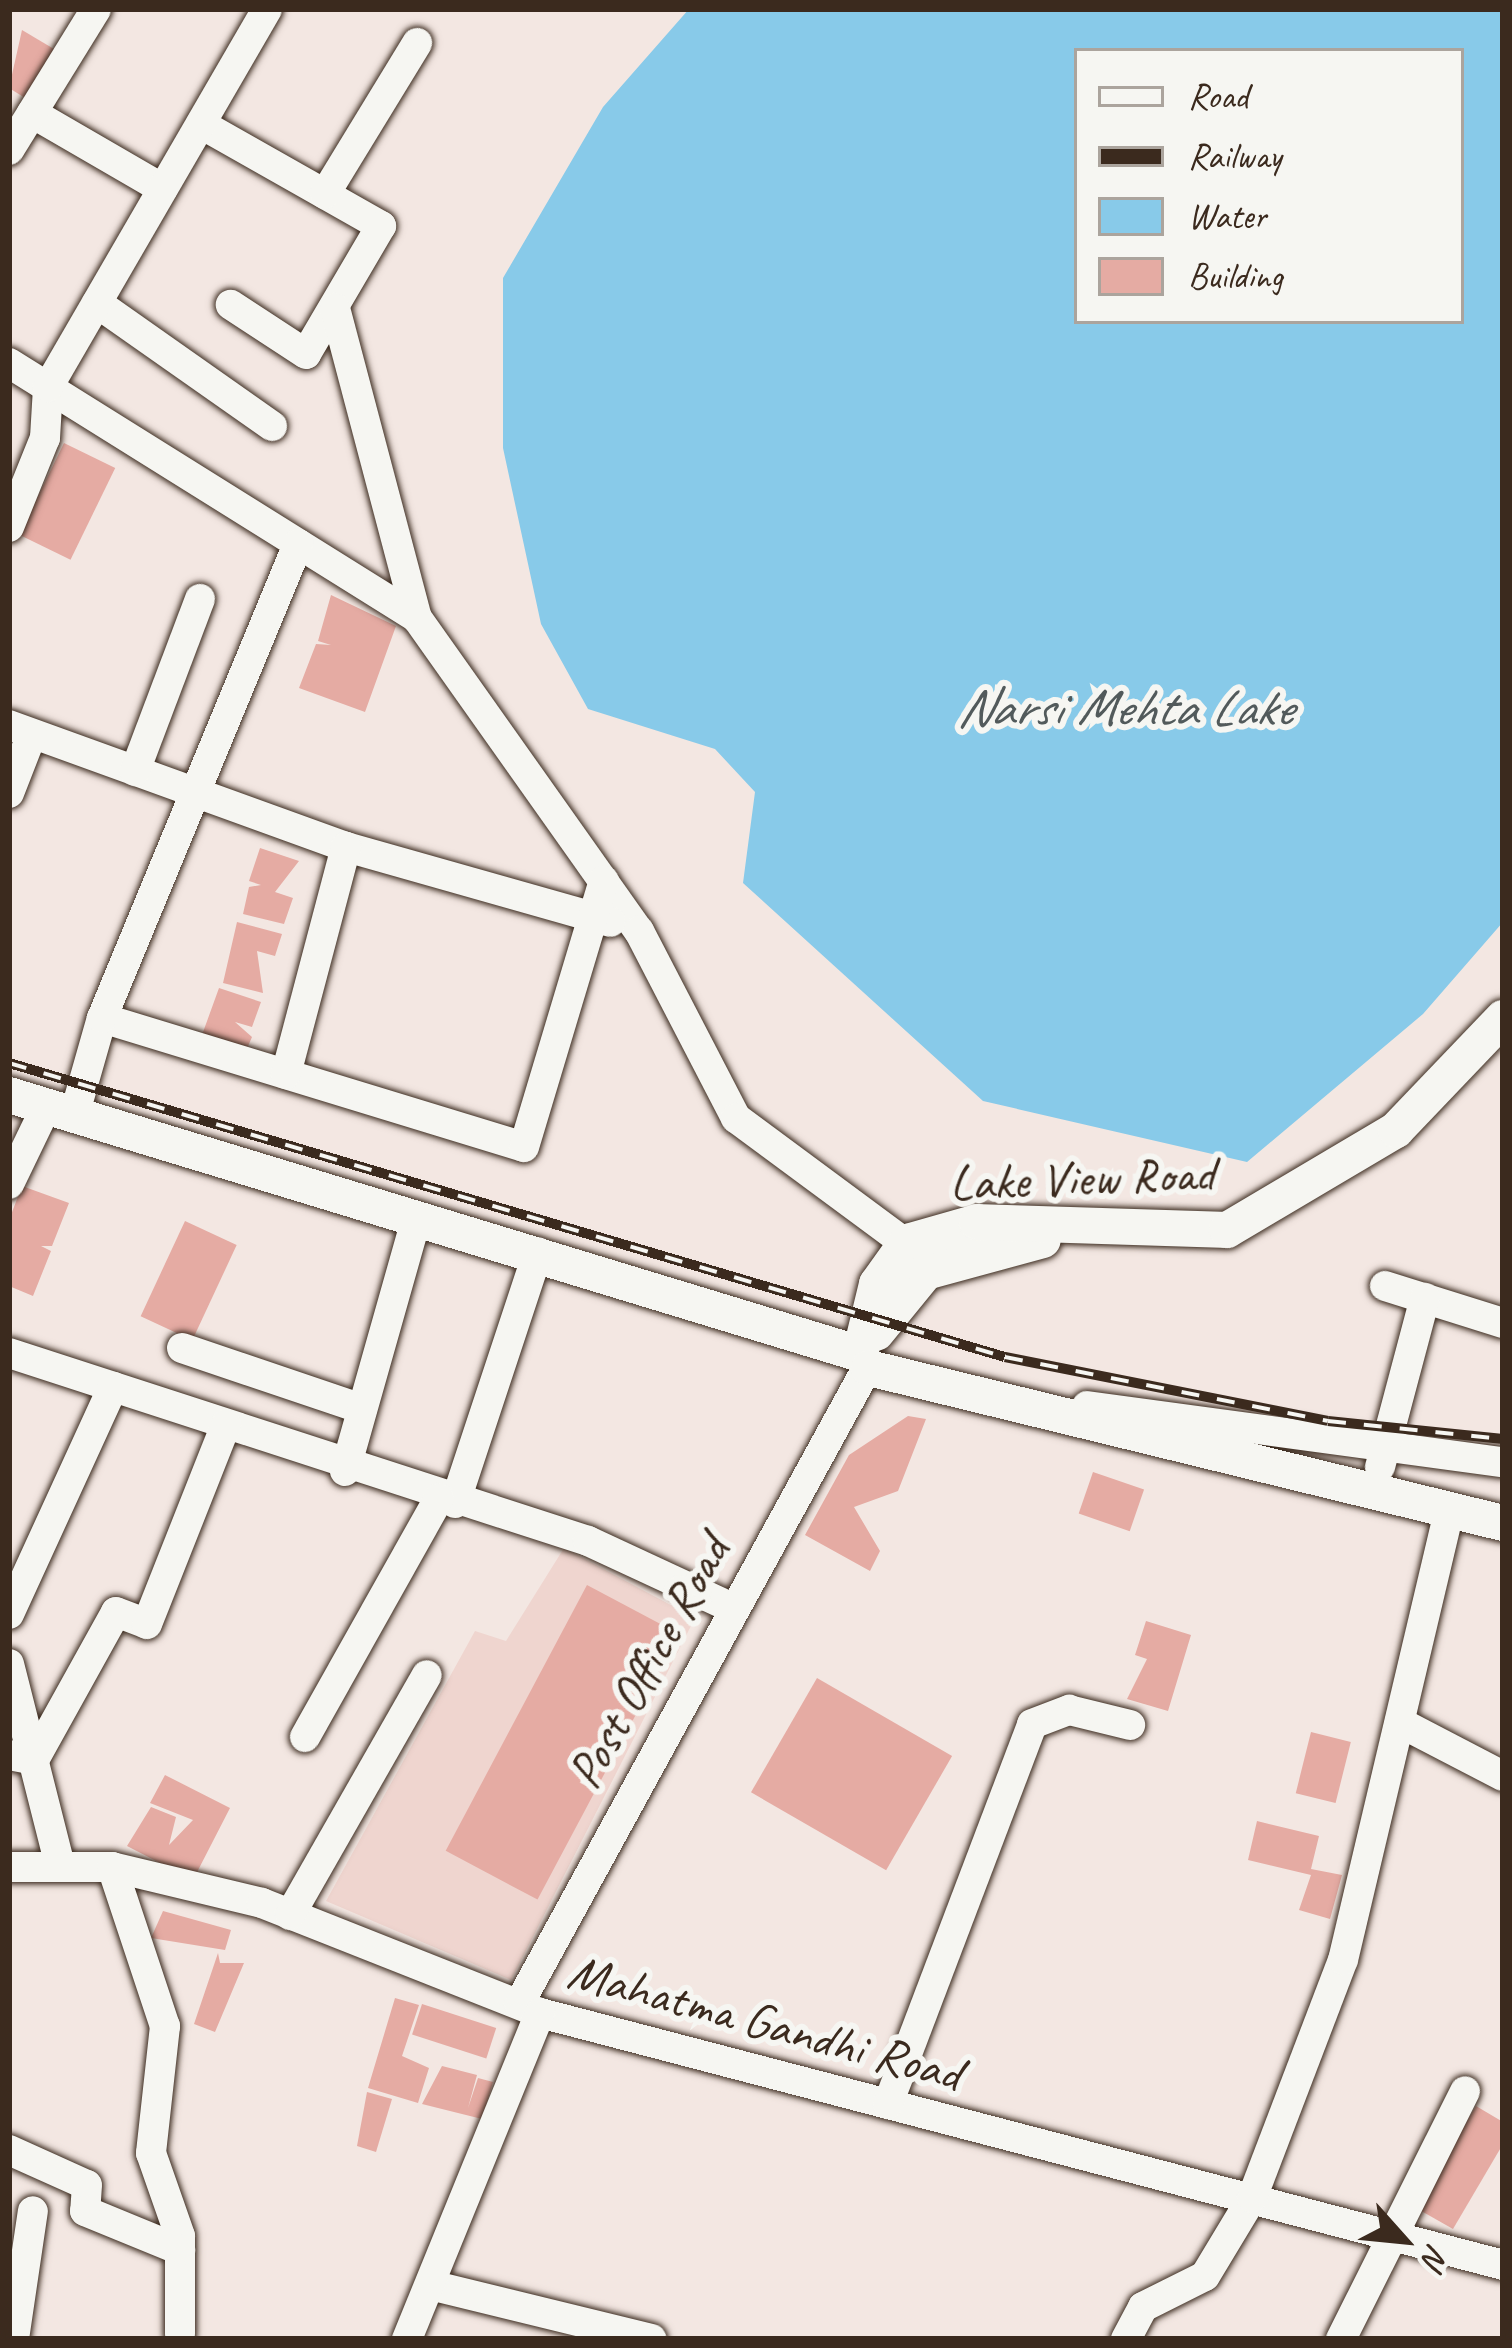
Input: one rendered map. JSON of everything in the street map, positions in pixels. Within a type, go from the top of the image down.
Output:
[{"type":"main road","name":"Lake View Road","points":[[858,1356],[877,1284],[977,1222],[1227,1230],[1396,1130],[1503,1018]]},
{"type":"main road","name":"Lake View Road","points":[[921,1255],[1041,1240],[1188,1257],[1248,1246],[1410,1141],[1503,1040]]},
{"type":"main road","points":[[9,1095],[415,1222],[538,1252],[911,1373],[1503,1523]]},
{"type":"street","points":[[9,150],[96,9]]},
{"type":"street","points":[[9,527],[45,438],[48,387],[267,9]]},
{"type":"street","points":[[325,194],[417,44]]},
{"type":"street","points":[[32,113],[163,189]]},
{"type":"street","points":[[200,124],[381,226],[306,354],[231,305]]},
{"type":"street","points":[[98,304],[272,426]]},
{"type":"street","points":[[335,308],[417,618],[639,931],[736,1118],[921,1255]]},
{"type":"street","points":[[9,363],[417,618]]},
{"type":"street","points":[[9,1184],[60,1112],[199,794],[298,544]]},
{"type":"street","points":[[135,771],[200,599]]},
{"type":"street","points":[[9,793],[21,729],[346,847],[639,931]]},
{"type":"street","points":[[286,1074],[346,847]]},
{"type":"street","points":[[102,1018],[524,1147],[604,881]]},
{"type":"street","points":[[345,1471],[415,1222]]},
{"type":"street","points":[[305,1737],[447,1500],[538,1252]]},
{"type":"street","points":[[1385,1286],[1503,1323]]},
{"type":"street","points":[[1373,1492],[1424,1298]]},
{"type":"street","points":[[182,1348],[362,1409]]},
{"type":"street","points":[[9,1353],[226,1424],[345,1471],[588,1541],[728,1606]]},
{"type":"street","name":"Post Office Road","points":[[406,2339],[430,2285],[529,2008],[728,1606],[844,1408],[858,1356]]},
{"type":"street","points":[[9,1614],[112,1387]]},
{"type":"street","points":[[998,1392],[1384,1452],[1503,1462]]},
{"type":"street","points":[[22,1758],[116,1612],[147,1624],[226,1424]]},
{"type":"street","points":[[1126,2339],[1143,2307],[1205,2276],[1252,2198],[1342,1960],[1449,1510]]},
{"type":"street","points":[[9,1664],[22,1758],[59,1862]]},
{"type":"street","points":[[290,1915],[427,1675]]},
{"type":"street","points":[[887,2104],[1032,1724],[1069,1710],[1130,1725]]},
{"type":"street","points":[[1401,1723],[1503,1776]]},
{"type":"street","name":"Mahatma Gandhi Road","points":[[9,1867],[59,1862],[112,1868],[290,1915],[529,2008],[1503,2265]]},
{"type":"street","points":[[112,1868],[165,2026],[151,2153],[180,2250],[180,2334]]},
{"type":"street","points":[[1341,2339],[1397,2236],[1465,2091]]},
{"type":"street","points":[[9,2150],[87,2185],[85,2211],[180,2250]]},
{"type":"street","points":[[14,2339],[33,2211]]},
{"type":"street","points":[[430,2285],[650,2339]]},
{"type":"shaded area","points":[[564,1548],[695,1618],[511,1980],[326,1901],[475,1631],[506,1641]]},
{"type":"water","name":"Narsi Mehta Lake","points":[[689,9],[1503,9],[1503,922],[1423,1014],[1247,1162],[983,1101],[743,883],[755,792],[715,749],[588,709],[541,624],[503,448],[503,278],[603,107]]},
{"type":"building","points":[[22,30],[59,52],[30,101],[9,88]]},
{"type":"building","points":[[64,443],[115,468],[71,560],[19,535]]},
{"type":"building","points":[[331,595],[396,626],[365,712],[299,688],[316,644],[331,645],[318,641]]},
{"type":"building","points":[[260,848],[299,861],[275,892],[293,898],[284,924],[243,914],[249,887],[261,885],[249,881]]},
{"type":"building","points":[[237,922],[282,934],[275,956],[257,951],[263,993],[223,983]]},
{"type":"building","points":[[219,988],[261,1002],[252,1027],[235,1022],[252,1037],[242,1060],[198,1046]]},
{"type":"building","points":[[22,1186],[69,1203],[52,1246],[41,1246],[51,1251],[33,1296],[9,1286],[9,1220]]},
{"type":"building","points":[[185,1221],[237,1245],[192,1340],[141,1316]]},
{"type":"building","points":[[908,1416],[926,1419],[898,1491],[854,1507],[880,1551],[870,1571],[805,1535],[849,1455]]},
{"type":"building","points":[[1093,1472],[1144,1490],[1130,1531],[1079,1514]]},
{"type":"building","points":[[587,1585],[679,1634],[538,1900],[446,1851]]},
{"type":"building","points":[[1146,1621],[1191,1635],[1168,1711],[1127,1699],[1147,1659],[1135,1655]]},
{"type":"building","points":[[817,1678],[952,1756],[886,1870],[751,1792]]},
{"type":"building","points":[[1311,1732],[1351,1742],[1336,1803],[1296,1793]]},
{"type":"building","points":[[165,1775],[230,1808],[193,1880],[127,1846],[151,1807],[176,1817],[169,1845],[193,1820],[150,1803]]},
{"type":"building","points":[[1257,1821],[1319,1836],[1311,1869],[1342,1875],[1330,1919],[1299,1910],[1311,1875],[1248,1860]]},
{"type":"building","points":[[163,1911],[231,1930],[225,1950],[151,1938]]},
{"type":"building","points":[[218,1953],[220,1963],[244,1963],[215,2032],[194,2024]]},
{"type":"building","points":[[395,1998],[419,2005],[402,2056],[429,2068],[418,2103],[368,2088]]},
{"type":"building","points":[[422,2004],[496,2028],[486,2059],[412,2034]]},
{"type":"building","points":[[442,2066],[477,2075],[468,2108],[478,2078],[493,2082],[482,2119],[422,2104]]},
{"type":"building","points":[[367,2092],[392,2099],[376,2152],[357,2146]]},
{"type":"building","points":[[1476,2106],[1503,2122],[1503,2144],[1453,2229],[1416,2208]]},
{"type":"railway","points":[[9,1063],[1005,1357],[1328,1421],[1503,1439]]}]
